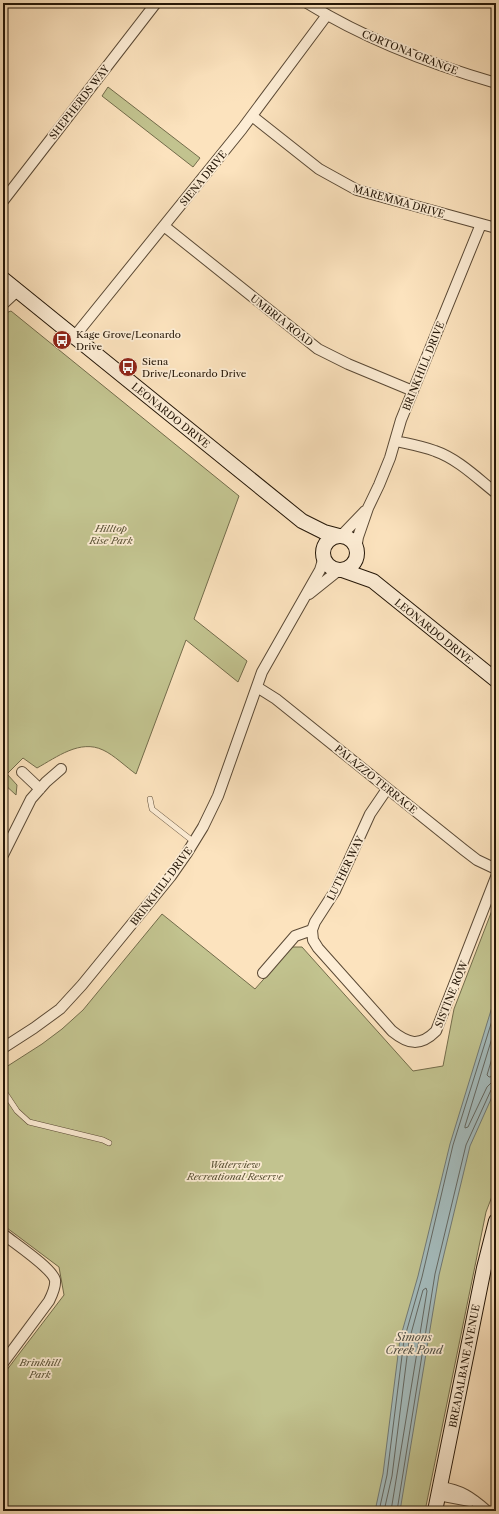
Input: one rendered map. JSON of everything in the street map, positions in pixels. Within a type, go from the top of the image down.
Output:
[{"type":"street","name":"SHEPHERDS WAY","points":[[3,201],[156,3]]},
{"type":"street","name":"CORTONA GRANGE","points":[[307,3],[327,15],[386,45],[456,72],[496,83]]},
{"type":"street","name":"SIENA DRIVE","points":[[74,337],[252,116],[327,15]]},
{"type":"street","name":"MAREMMA DRIVE","points":[[252,116],[319,169],[340,182],[357,190],[496,228]]},
{"type":"street","name":"BRINKHILL DRIVE","points":[[356,550],[358,537],[368,508],[383,477],[413,391],[481,224]]},
{"type":"street","name":"UMBRIA ROAD","points":[[164,226],[318,349],[348,364],[413,391]]},
{"type":"street","name":"LEONARDO DRIVE","points":[[8,287],[74,337],[302,521],[324,532],[340,536]]},
{"type":"street","points":[[3,304],[8,287]]},
{"type":"street","points":[[396,441],[424,447],[448,457],[496,493]]},
{"type":"street","name":"BRINKHILL DRIVE","points":[[340,536],[368,508]]},
{"type":"street","name":"LEONARDO DRIVE","points":[[302,521],[317,542],[324,557]]},
{"type":"street","points":[[340,536],[350,540],[356,550],[355,561],[347,568],[340,570],[329,566],[324,557],[325,545],[329,541],[340,536]]},
{"type":"street","name":"LEONARDO DRIVE","points":[[356,550],[373,581]]},
{"type":"street","name":"BRINKHILL DRIVE","points":[[3,1048],[60,1009],[82,986],[171,876],[194,842],[218,796],[246,713],[262,672],[276,645],[305,598],[320,570],[324,557]]},
{"type":"street","name":"BRINKHILL DRIVE","points":[[305,598],[340,570]]},
{"type":"street","name":"LEONARDO DRIVE","points":[[340,570],[373,581],[496,680]]},
{"type":"street","name":"PALAZZO TERRACE","points":[[257,687],[276,699],[477,860],[496,869]]},
{"type":"street","points":[[3,855],[31,798],[62,769]]},
{"type":"street","points":[[22,772],[40,789]]},
{"type":"street","name":"LUTHER WAY","points":[[312,930],[318,915],[328,904],[335,891],[370,814],[387,789]]},
{"type":"street","name":"SISTINE ROW","points":[[312,930],[313,940],[318,948],[392,1031],[409,1042],[426,1040],[432,1036],[440,1025],[496,877]]},
{"type":"street","points":[[263,973],[295,936],[312,930]]},
{"type":"street","name":"BREADALBANE AVENUE","points":[[435,1511],[484,1268],[496,1222]]},
{"type":"street","points":[[3,1234],[43,1265],[54,1276],[55,1281],[53,1293],[49,1301],[3,1363]]},
{"type":"street","points":[[439,1491],[477,1503],[487,1511]]},
{"type":"lane","points":[[150,799],[152,809],[194,842]]},
{"type":"lane","points":[[3,1090],[17,1111],[29,1122],[103,1140],[109,1143]]},
{"type":"green space","points":[[108,87],[200,158],[193,167],[102,96]]},
{"type":"green space","name":"Hilltop Rise Park","points":[[11,311],[239,496],[194,619],[247,661],[238,682],[186,640],[136,774],[103,750],[94,747],[77,748],[37,768],[23,758],[7,774],[17,785],[16,795],[3,783],[3,314]]},
{"type":"green space","name":"Waterview Recreational Reserve","points":[[496,900],[496,1186],[486,1212],[425,1511],[3,1511],[3,1375],[64,1295],[59,1267],[3,1225],[3,1069],[42,1044],[62,1029],[83,1010],[162,914],[255,989],[292,947],[302,947],[413,1071],[443,1066],[454,1009]]},
{"type":"water","name":"Simons Creek Pond","points":[[496,994],[496,1088],[470,1146],[439,1275],[400,1511],[375,1511],[383,1474],[400,1339],[418,1276],[450,1144]]},
{"type":"place","name":"Kage Grove/Leonardo Drive","points":[[62,340]]},
{"type":"place","name":"Siena Drive/Leonardo Drive","points":[[128,367]]},
{"type":"park label","name":"Brinkhill Park","points":[[40,1368]]}]
